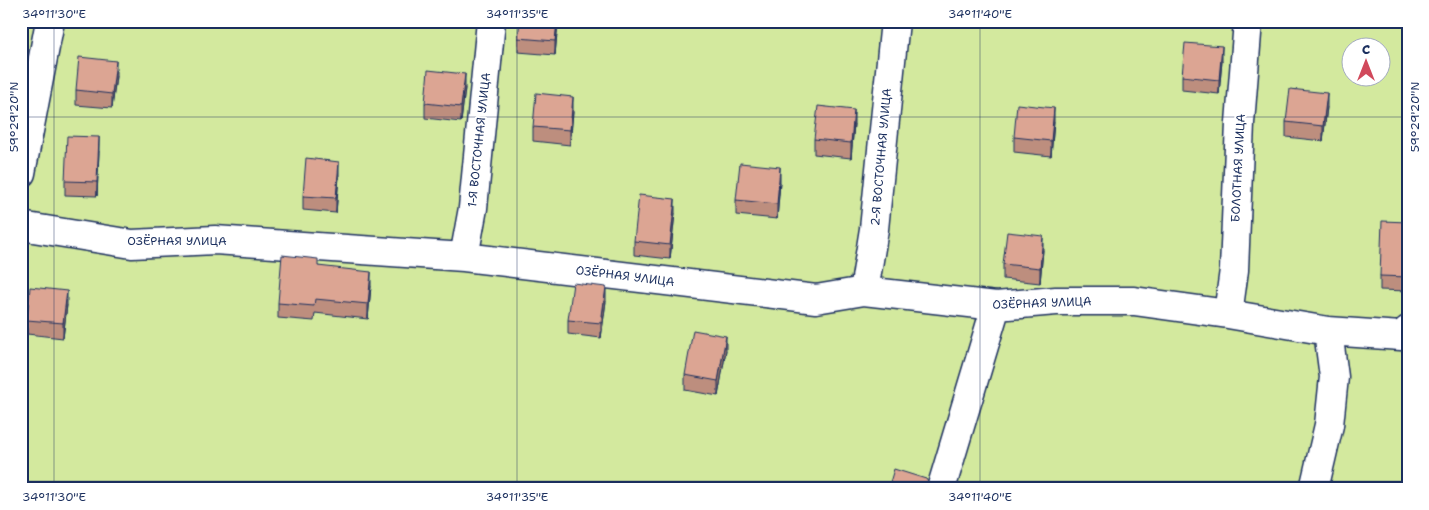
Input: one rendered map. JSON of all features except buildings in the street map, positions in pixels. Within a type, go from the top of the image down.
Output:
[{"type":"street","points":[[21,173],[32,54],[50,21]]},
{"type":"street","name":"1-Я ВОСТОЧНАЯ УЛИЦА","points":[[464,257],[473,208],[491,21]]},
{"type":"street","name":"2-Я ВОСТОЧНАЯ УЛИЦА","points":[[864,291],[874,229],[895,21]]},
{"type":"street","name":"БОЛОТНАЯ УЛИЦА","points":[[1228,314],[1234,270],[1240,123],[1248,21]]},
{"type":"street","name":"ОЗЁРНАЯ УЛИЦА","points":[[21,226],[132,244],[215,240],[464,257],[816,299],[864,291],[996,306],[1056,301],[1134,301],[1228,314],[1328,331],[1406,334]]},
{"type":"street","points":[[941,489],[996,306]]},
{"type":"street","points":[[1314,489],[1329,425],[1334,377],[1328,331]]},
{"type":"green space","points":[[21,21],[1408,21],[1408,489],[21,489]]}]
